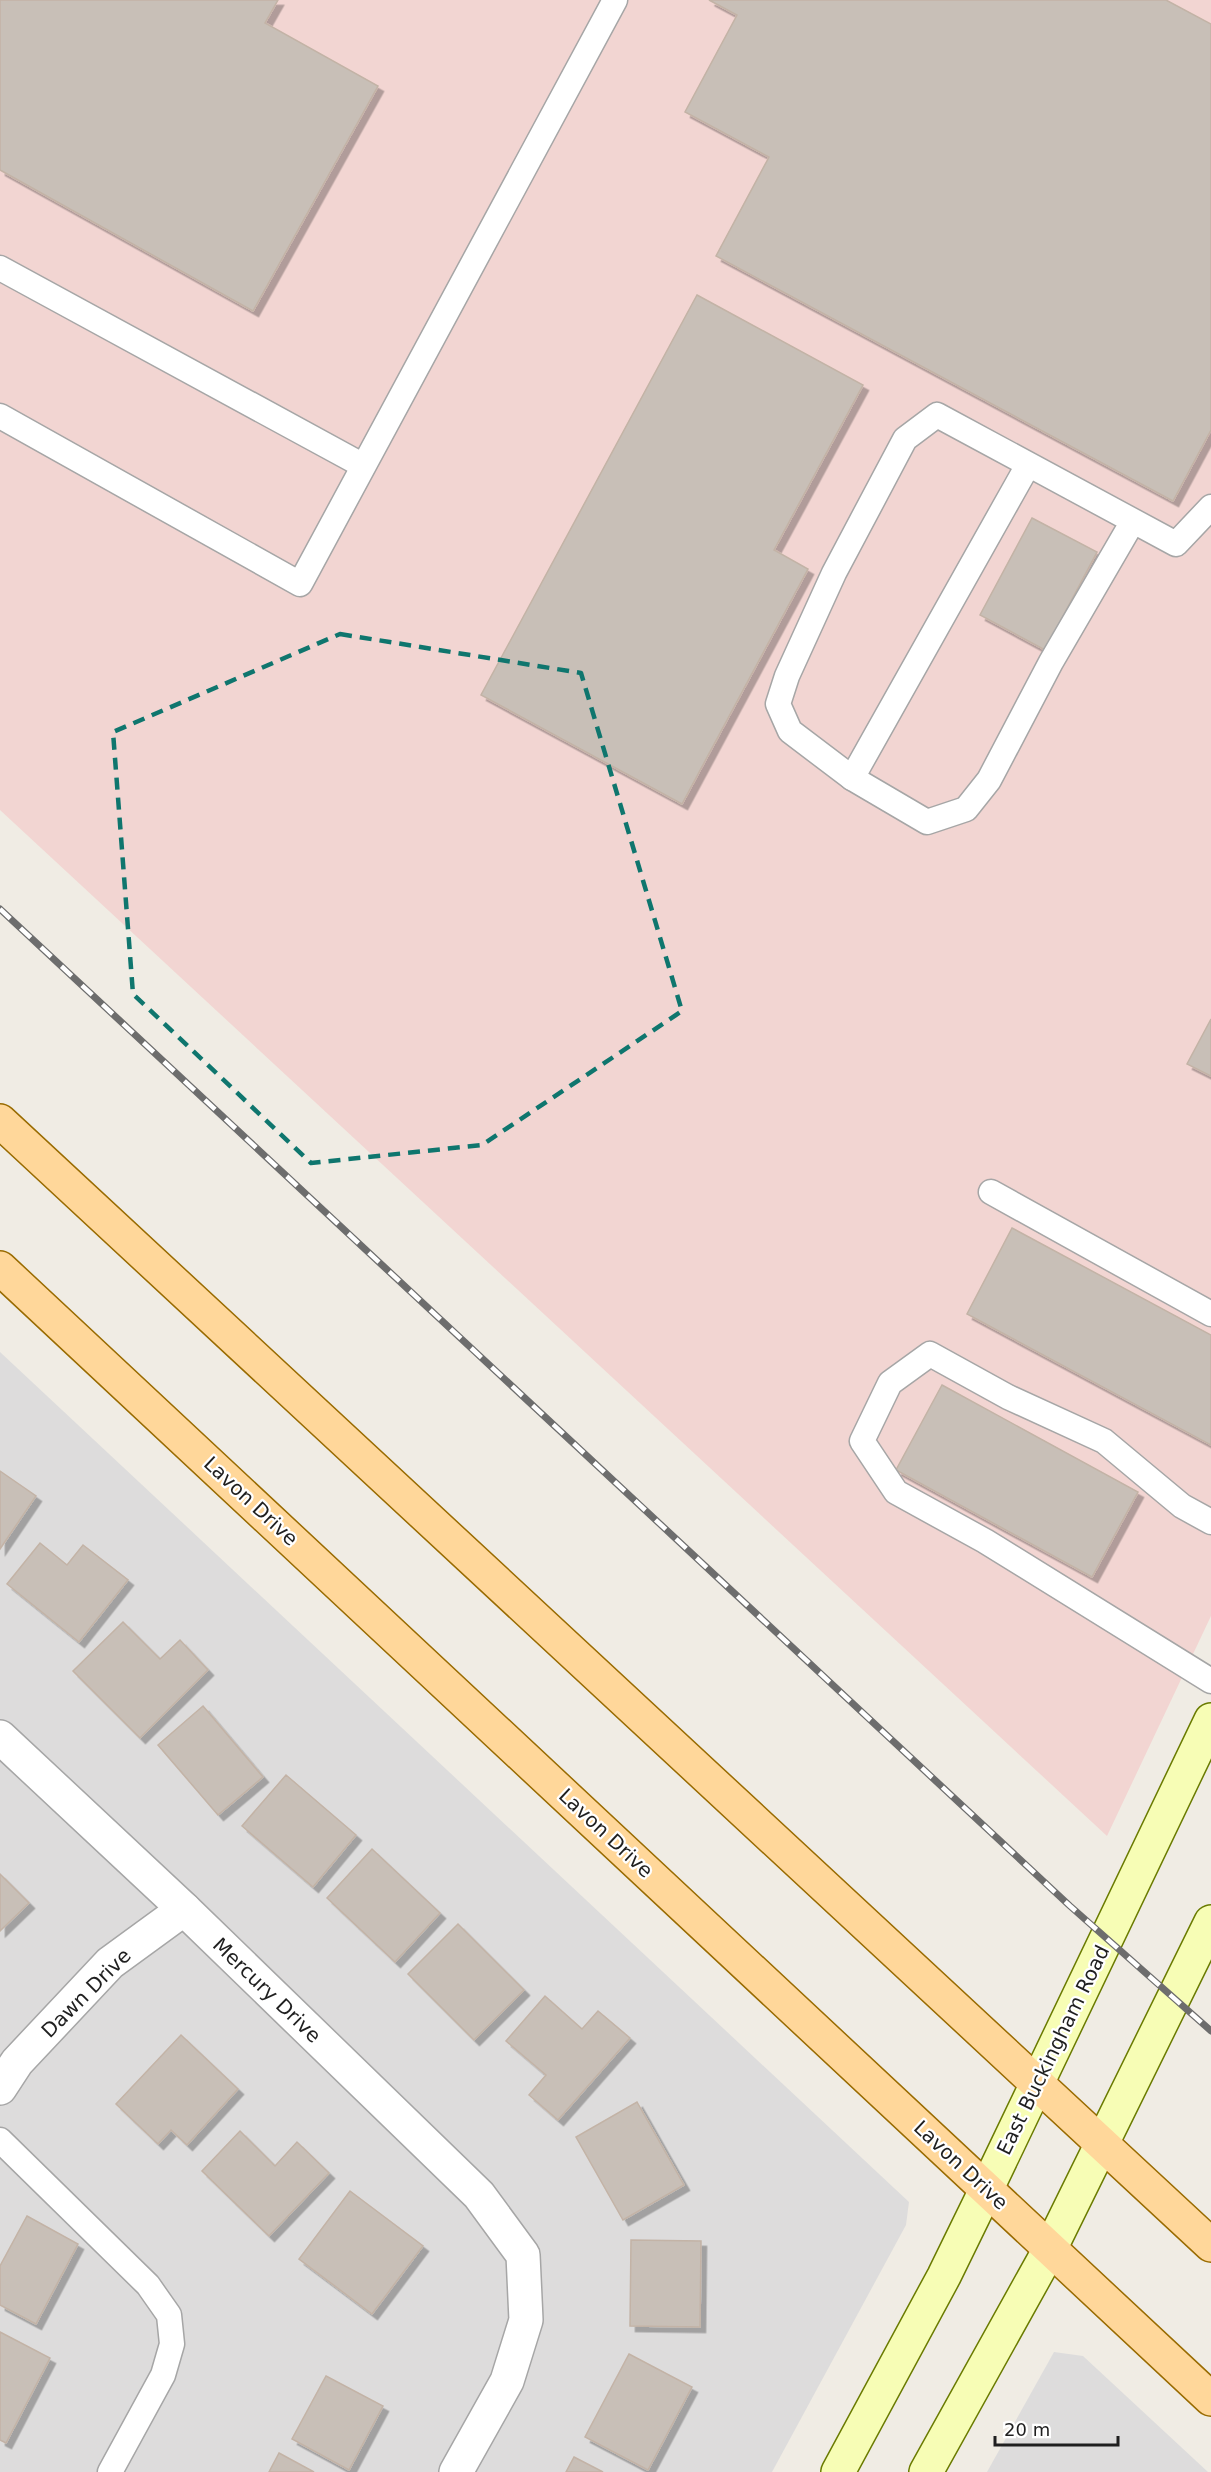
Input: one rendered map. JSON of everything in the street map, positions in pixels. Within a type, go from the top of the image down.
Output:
[{"type":"main road","points":[[0,1121],[1211,2245]]},
{"type":"main road","name":"Lavon Drive","points":[[0,1268],[987,2188],[1211,2400]]},
{"type":"main road","name":"East Buckingham Road","points":[[838,2472],[944,2276],[1211,1720]]},
{"type":"main road","points":[[926,2472],[1050,2249],[1211,1922]]},
{"type":"street","name":"Mercury Drive","points":[[0,1737],[184,1909],[479,2195],[523,2255],[526,2320],[507,2382],[456,2472]]},
{"type":"street","name":"Dawn Drive","points":[[0,2088],[17,2062],[110,1963],[184,1909]]},
{"type":"lane","points":[[0,416],[300,584],[362,465],[615,0]]},
{"type":"lane","points":[[0,268],[362,465]]},
{"type":"lane","points":[[1133,521],[1051,662],[989,780],[966,810],[927,822],[852,778],[790,731],[778,704],[787,676],[834,573],[905,439],[937,416],[1176,544],[1211,507]]},
{"type":"lane","points":[[852,778],[1028,465]]},
{"type":"lane","points":[[991,1192],[1211,1314]]},
{"type":"lane","points":[[1211,1522],[1182,1506],[1104,1441],[1008,1397],[930,1354],[890,1383],[862,1441],[896,1492],[985,1541],[1211,1681]]},
{"type":"lane","points":[[0,2140],[148,2285],[169,2315],[172,2344],[163,2375],[110,2472]]},
{"type":"highlighted area","points":[[340,634],[581,673],[682,1011],[482,1145],[311,1163],[133,994],[113,732]]},
{"type":"shaded area","points":[[0,0],[1211,0],[1211,1616],[1107,1836],[0,810]]},
{"type":"shaded area","points":[[0,1352],[909,2202],[906,2225],[772,2472],[0,2472]]},
{"type":"shaded area","points":[[1054,2352],[1083,2356],[1208,2472],[987,2472]]},
{"type":"building","points":[[0,0],[278,0],[265,23],[378,86],[253,311],[0,170]]},
{"type":"building","points":[[709,0],[1166,0],[1211,24],[1211,430],[1173,501],[716,256],[769,157],[685,112],[737,15]]},
{"type":"building","points":[[697,295],[863,385],[774,550],[808,569],[682,804],[481,695]]},
{"type":"building","points":[[1032,518],[1097,552],[1045,650],[980,615]]},
{"type":"building","points":[[1211,1019],[1211,1076],[1187,1064]]},
{"type":"building","points":[[1012,1228],[1211,1335],[1211,1445],[967,1314]]},
{"type":"building","points":[[942,1385],[1138,1492],[1092,1577],[896,1470]]},
{"type":"building","points":[[0,1471],[36,1496],[0,1549]]},
{"type":"building","points":[[40,1543],[67,1565],[83,1545],[128,1580],[79,1642],[7,1584]]},
{"type":"building","points":[[123,1622],[160,1659],[180,1640],[208,1670],[140,1738],[73,1671]]},
{"type":"building","points":[[203,1706],[263,1777],[218,1815],[158,1745]]},
{"type":"building","points":[[286,1775],[356,1835],[313,1887],[242,1826]]},
{"type":"building","points":[[372,1849],[440,1913],[395,1962],[327,1898]]},
{"type":"building","points":[[0,1874],[29,1903],[0,1931]]},
{"type":"building","points":[[458,1924],[524,1990],[474,2040],[408,1974]]},
{"type":"building","points":[[545,1996],[582,2029],[598,2011],[630,2038],[558,2120],[529,2095],[546,2075],[506,2041]]},
{"type":"building","points":[[181,2035],[238,2089],[187,2145],[171,2130],[158,2144],[116,2104]]},
{"type":"building","points":[[637,2102],[684,2185],[623,2220],[576,2137]]},
{"type":"building","points":[[240,2131],[275,2166],[297,2142],[329,2173],[269,2236],[202,2171]]},
{"type":"building","points":[[350,2191],[423,2246],[372,2314],[299,2259]]},
{"type":"building","points":[[27,2216],[78,2244],[36,2324],[0,2305],[0,2266]]},
{"type":"building","points":[[631,2240],[701,2241],[700,2327],[630,2326]]},
{"type":"building","points":[[0,2332],[50,2358],[6,2443],[0,2440]]},
{"type":"building","points":[[629,2354],[692,2387],[648,2470],[585,2437]]},
{"type":"building","points":[[326,2376],[383,2406],[349,2470],[292,2439]]},
{"type":"building","points":[[279,2453],[314,2472],[269,2472]]},
{"type":"building","points":[[574,2457],[603,2472],[566,2472]]},
{"type":"railway","points":[[0,909],[1070,1906],[1211,2031]]}]
